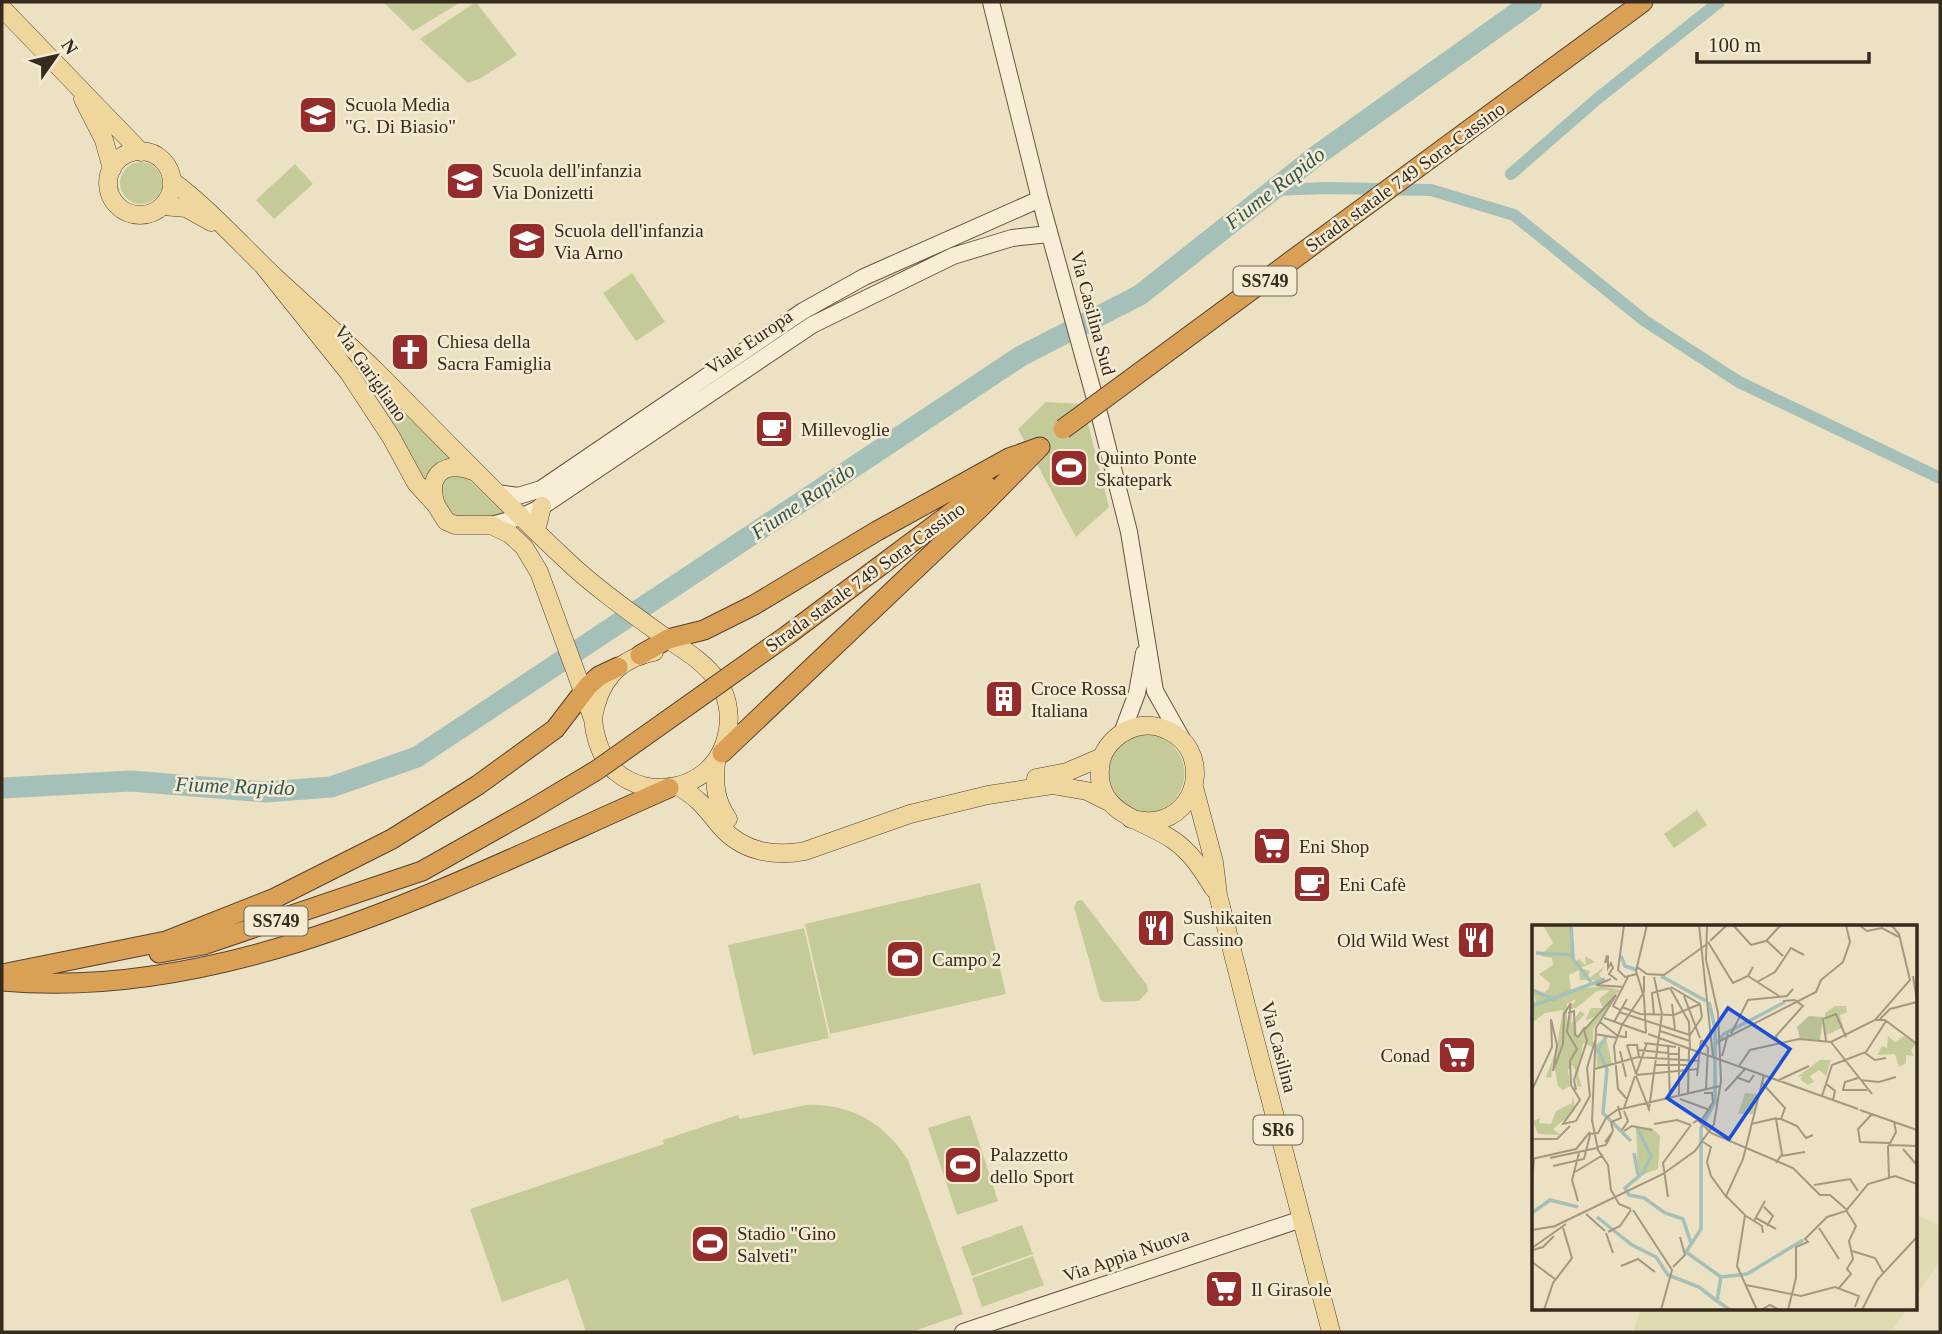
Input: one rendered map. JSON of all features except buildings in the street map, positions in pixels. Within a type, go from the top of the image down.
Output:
[{"type":"highway","name":"Strada statale 749 Sora-Cassino","points":[[2,975],[89,966],[215,941],[422,871],[532,809],[597,770],[789,634],[1643,2]]},
{"type":"highway","points":[[639,655],[663,636],[704,629],[754,605],[877,531],[1009,457],[1040,447]]},
{"type":"highway","points":[[719,757],[1040,447]]},
{"type":"highway","points":[[2,975],[166,941],[275,898],[392,839],[478,785],[555,729],[580,687],[618,667]]},
{"type":"highway","points":[[2,981],[30,984],[97,982],[173,974],[235,960],[336,930],[396,907],[674,787]]},
{"type":"main road","name":"Via Garigliano","points":[[2,8],[141,152],[153,154],[163,161],[172,181],[198,201],[265,268],[375,370],[473,471],[566,560],[703,665]]},
{"type":"main road","name":"Via Garigliano","points":[[75,83],[104,140],[112,169],[109,190],[120,208],[131,214],[144,215],[163,206],[186,208],[226,230]]},
{"type":"main road","points":[[112,169],[124,156],[141,152]]},
{"type":"main road","points":[[163,206],[170,195],[172,181]]},
{"type":"main road","name":"Via Garigliano","points":[[265,268],[349,373],[391,437],[416,483],[446,520],[455,525],[491,525]]},
{"type":"main road","points":[[436,505],[431,491],[436,477],[445,469],[461,466],[473,471]]},
{"type":"main road","points":[[536,531],[542,506]]},
{"type":"main road","points":[[491,525],[510,534],[523,547],[539,572],[593,719]]},
{"type":"main road","points":[[719,757],[699,777],[674,787],[650,788],[615,771],[603,756],[595,738],[593,719],[596,699],[604,681],[618,667],[639,655],[652,652],[679,653],[703,665],[716,679],[728,706],[728,734],[719,757],[714,785],[719,805],[732,824],[747,836],[769,844],[803,842],[907,805],[986,785],[1052,781]]},
{"type":"main road","points":[[1109,802],[1102,788],[1102,757],[1110,743],[1122,733],[1147,725],[1173,733],[1184,742]]},
{"type":"main road","name":"Via Casilina","points":[[1184,742],[1195,761],[1194,787],[1214,862],[1218,895],[1331,1332]]},
{"type":"main road","points":[[674,787],[696,797],[709,809],[722,828],[743,845],[767,853],[788,855],[910,814],[1052,781],[1102,757]]},
{"type":"main road","name":"Via Casilina","points":[[1052,781],[1087,791],[1109,802],[1119,812],[1173,839],[1194,858],[1218,895]]},
{"type":"main road","points":[[1131,818],[1147,821],[1169,816],[1187,801],[1194,787]]},
{"type":"street","name":"Via Casilina Sud","points":[[991,2],[1040,199],[1129,532],[1155,691],[1184,742]]},
{"type":"street","name":"Viale Europa","points":[[497,493],[518,496],[541,489],[803,312],[864,277],[1040,199]]},
{"type":"street","name":"Viale Europa","points":[[491,525],[521,517],[542,506],[811,326],[953,256],[1012,238],[1049,233]]},
{"type":"street","name":"Via Casilina Sud","points":[[1122,733],[1138,693],[1146,636]]},
{"type":"street","name":"Via Appia Nuova","points":[[963,1332],[1302,1219]]},
{"type":"shaded area","points":[[1918,1215],[1940,1226],[1940,1261],[1918,1293]]},
{"type":"shaded area","points":[[1640,1310],[1907,1310],[1891,1332],[1633,1332]]},
{"type":"green space","points":[[383,2],[461,2],[413,31]]},
{"type":"green space","points":[[476,2],[517,55],[481,78],[468,83],[420,39]]},
{"type":"green space","points":[[141,162],[156,168],[162,183],[156,198],[141,204],[126,198],[120,183],[126,168]]},
{"type":"green space","points":[[295,164],[313,184],[274,219],[256,200]]},
{"type":"green space","points":[[632,273],[665,322],[636,341],[603,293]]},
{"type":"green space","points":[[371,381],[452,459],[432,468],[423,483],[367,386]]},
{"type":"green space","name":"Quinto Ponte Skatepark","points":[[1046,402],[1083,404],[1109,507],[1076,537],[1018,429]]},
{"type":"green space","points":[[450,474],[467,477],[504,513],[474,519],[452,515],[437,489]]},
{"type":"green space","points":[[1156,733],[1173,746],[1182,760],[1184,775],[1181,790],[1173,802],[1161,811],[1148,814],[1133,812],[1110,796],[1107,755],[1127,735]]},
{"type":"green space","points":[[1697,810],[1707,825],[1674,848],[1664,834]]},
{"type":"green space","name":"Campo 2","points":[[980,883],[1006,994],[830,1034],[805,924]]},
{"type":"green space","points":[[1082,900],[1147,985],[1148,991],[1139,1001],[1103,1002],[1100,999],[1074,907],[1077,901]]},
{"type":"green space","points":[[804,928],[829,1038],[753,1055],[728,945]]},
{"type":"green space","name":"Stadio \"Gino Salveti\"","points":[[806,1105],[822,1105],[851,1112],[877,1126],[899,1147],[908,1160],[963,1314],[911,1332],[586,1332],[568,1279],[502,1302],[470,1209],[664,1144],[663,1140],[738,1115],[740,1119]]},
{"type":"green space","name":"Palazzetto dello Sport","points":[[970,1115],[998,1201],[957,1215],[928,1128]]},
{"type":"green space","points":[[1022,1225],[1033,1254],[972,1276],[961,1247]]},
{"type":"green space","points":[[1033,1256],[1044,1285],[982,1307],[972,1278]]},
{"type":"waterway","name":"Fiume Rapido","points":[[2,788],[131,781],[266,792],[331,787],[417,757],[1021,356],[1140,295],[1316,156],[1532,2]]},
{"type":"waterway","points":[[1511,174],[1597,99],[1719,2]]},
{"type":"waterway","points":[[1273,190],[1431,190],[1514,215],[1645,321],[1739,382],[1940,478]]},
{"type":"place","name":"Scuola Media \"G. Di Biasio\"","points":[[318,115]]},
{"type":"place","name":"Scuola dell'infanzia Via Donizetti","points":[[465,181]]},
{"type":"place","name":"Scuola dell'infanzia Via Arno","points":[[527,241]]},
{"type":"place","name":"Chiesa della Sacra Famiglia","points":[[410,352]]},
{"type":"place","name":"Millevoglie","points":[[774,429]]},
{"type":"place","name":"Quinto Ponte Skatepark","points":[[1069,468]]},
{"type":"place","name":"Croce Rossa Italiana","points":[[1004,699]]},
{"type":"place","name":"Eni Shop","points":[[1272,846]]},
{"type":"place","name":"Eni Cafè","points":[[1312,884]]},
{"type":"place","name":"Sushikaiten Cassino","points":[[1156,928]]},
{"type":"place","name":"Old Wild West","points":[[1476,940]]},
{"type":"place","name":"Campo 2","points":[[905,959]]},
{"type":"place","name":"Conad","points":[[1457,1055]]},
{"type":"place","name":"Palazzetto dello Sport","points":[[963,1165]]},
{"type":"place","name":"Stadio \"Gino Salveti\"","points":[[710,1244]]},
{"type":"place","name":"Il Girasole","points":[[1224,1289]]}]
